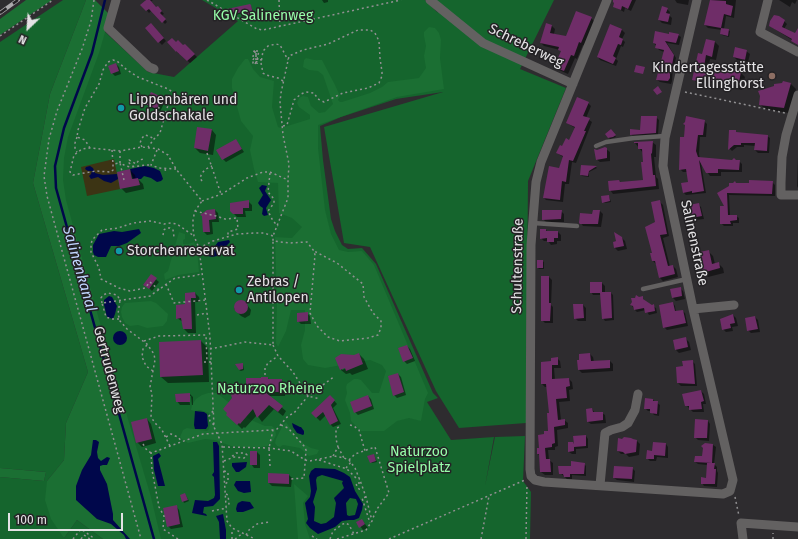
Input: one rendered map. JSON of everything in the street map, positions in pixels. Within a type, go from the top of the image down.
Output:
[{"type":"street","points":[[116,0],[108,28],[149,67],[154,69]]},
{"type":"street","name":"Schreberweg","points":[[430,0],[483,43],[573,84]]},
{"type":"street","name":"Schultenstraße","points":[[607,0],[541,162],[536,182],[531,290],[531,476],[535,480],[544,482],[720,494],[726,494],[730,491]]},
{"type":"street","name":"Salinenstraße","points":[[697,0],[665,136],[663,166],[693,309],[733,480],[730,491]]},
{"type":"street","points":[[768,0],[760,32],[798,52]]},
{"type":"street","points":[[798,96],[782,156],[781,195],[798,195]]},
{"type":"street","points":[[693,309],[734,305]]},
{"type":"street","points":[[600,485],[605,433],[622,427],[628,423],[635,410],[638,394]]},
{"type":"street","points":[[743,539],[741,523],[798,526]]},
{"type":"lane","points":[[596,146],[606,142],[665,136]]},
{"type":"lane","points":[[533,223],[577,226]]},
{"type":"lane","points":[[643,289],[687,279]]},
{"type":"path","points":[[0,36],[53,0]]},
{"type":"path","name":"Gertrudenweg","points":[[94,0],[91,21],[82,49],[57,111],[49,139],[44,176],[47,196],[141,539]]},
{"type":"path","points":[[207,0],[257,29],[263,30],[401,0]]},
{"type":"path","points":[[278,0],[280,26]]},
{"type":"path","points":[[283,126],[287,125],[294,100],[301,94],[306,92],[314,92],[320,100],[326,101],[343,93],[377,85],[381,81],[382,76],[379,39],[375,33],[370,30],[352,32],[321,46],[292,54],[289,56],[283,81],[280,102],[284,145],[289,164],[288,198],[273,236],[273,345],[278,356],[293,372],[308,396],[320,399]]},
{"type":"path","points":[[283,81],[264,74],[261,69],[264,49],[268,46],[279,45],[288,60]]},
{"type":"path","points":[[262,60],[256,58],[263,53]]},
{"type":"path","points":[[77,152],[75,143],[85,108],[99,84],[102,70],[110,61],[117,61],[138,77],[174,92],[168,104],[160,133],[154,138],[148,147]]},
{"type":"path","points":[[676,91],[792,115]]},
{"type":"path","points":[[164,116],[158,109],[162,102],[168,104]]},
{"type":"path","points":[[142,147],[140,143],[145,135],[154,138]]},
{"type":"path","points":[[77,137],[85,140],[90,148]]},
{"type":"path","points":[[112,150],[113,170],[110,172],[70,174],[73,158],[77,152],[90,148],[112,150],[120,151],[142,147],[158,149],[168,155],[176,169],[202,201]]},
{"type":"path","points":[[151,165],[158,149]]},
{"type":"path","points":[[120,151],[120,163],[124,180]]},
{"type":"path","points":[[207,153],[221,194]]},
{"type":"path","points":[[134,167],[128,162],[129,160],[136,164],[139,160],[144,159]]},
{"type":"path","points":[[113,164],[120,163],[131,168],[146,164],[165,169],[176,169]]},
{"type":"path","points":[[202,180],[200,178],[202,173],[212,166]]},
{"type":"path","points":[[165,169],[166,173]]},
{"type":"path","points":[[232,539],[232,528],[228,521],[226,506],[229,504],[225,484],[228,482],[228,472],[224,471],[223,447],[214,425],[210,337],[199,248],[194,236],[193,219],[202,201],[221,194],[254,175],[263,172],[270,172],[288,180]]},
{"type":"path","points":[[270,172],[268,192],[274,199],[274,203],[268,211],[273,221],[278,226]]},
{"type":"path","points":[[196,211],[225,219],[237,218],[238,229],[228,232],[228,237]]},
{"type":"path","points":[[159,290],[150,282],[145,288],[130,291],[118,288],[101,279],[99,268],[91,252],[92,240],[102,230],[143,221],[177,224],[194,236]]},
{"type":"path","points":[[171,223],[170,228],[173,230],[174,237]]},
{"type":"path","points":[[163,234],[166,228],[170,228]]},
{"type":"path","points":[[199,248],[213,241],[238,234],[264,233],[273,236]]},
{"type":"path","points":[[273,241],[289,243],[307,242],[314,251],[337,263],[363,284],[364,297],[373,314],[381,321],[381,328],[378,335],[368,338],[340,341],[328,337],[317,326],[310,313],[314,276],[314,251]]},
{"type":"path","points":[[103,303],[150,296],[175,278],[202,274]]},
{"type":"path","points":[[166,284],[174,303],[205,300]]},
{"type":"path","points":[[119,319],[106,317],[102,297],[108,293],[115,294],[120,300],[118,314],[123,326],[144,341],[154,354],[155,360],[150,386],[152,394],[151,417],[162,430],[170,446]]},
{"type":"path","points":[[197,315],[207,313]]},
{"type":"path","points":[[144,341],[159,336],[206,335],[205,362],[211,362]]},
{"type":"path","points":[[210,349],[245,342],[273,345]]},
{"type":"path","points":[[147,344],[143,349],[142,357],[146,366],[152,371]]},
{"type":"path","points":[[265,376],[265,368],[268,363],[278,356]]},
{"type":"path","points":[[151,454],[203,434],[277,429],[288,416],[294,413],[308,396],[335,376]]},
{"type":"path","points":[[213,411],[210,416],[210,421],[214,425]]},
{"type":"path","points":[[281,425],[288,428],[306,450],[304,478],[290,478]]},
{"type":"path","points":[[350,425],[359,430],[365,451]]},
{"type":"path","points":[[340,426],[336,429],[336,439],[338,447],[344,458]]},
{"type":"path","points":[[270,466],[269,448],[272,430]]},
{"type":"path","points":[[166,437],[168,435],[173,435],[178,437],[182,442]]},
{"type":"path","points":[[144,444],[146,449],[151,454],[152,470],[159,507],[164,516],[164,529],[178,539]]},
{"type":"path","points":[[223,447],[269,448],[291,451],[305,460],[310,461],[334,456],[344,458],[350,461],[360,479],[372,520]]},
{"type":"path","points":[[334,456],[338,447]]},
{"type":"path","points":[[337,539],[366,530],[377,509],[389,493],[375,447],[355,454],[346,468]]},
{"type":"path","points":[[224,461],[236,453],[245,453],[247,455],[244,458],[230,458]]},
{"type":"path","points":[[318,459],[346,468],[356,478],[360,479]]},
{"type":"path","points":[[389,539],[527,480],[528,502],[526,539]]},
{"type":"path","points":[[361,483],[357,482],[357,486],[359,489],[364,490]]},
{"type":"path","points":[[730,491],[737,501],[741,523]]},
{"type":"path","points":[[481,539],[489,495]]},
{"type":"path","points":[[366,497],[362,498],[370,524]]},
{"type":"path","points":[[212,511],[227,508]]},
{"type":"path","points":[[246,535],[249,530],[257,524],[270,522]]},
{"type":"path","points":[[330,539],[333,531],[346,523],[354,534]]},
{"type":"path","points":[[232,528],[255,539]]},
{"type":"path","points":[[73,539],[81,529],[95,539]]},
{"type":"path","points":[[235,539],[243,533]]},
{"type":"path","points":[[81,539],[84,535],[90,539]]},
{"type":"path","points":[[312,536],[317,539]]},
{"type":"green space","points":[[26,0],[52,0],[0,35],[0,19]]},
{"type":"green space","points":[[63,0],[86,0],[50,94],[33,183],[88,372],[66,423],[64,460],[47,481],[64,538],[77,520],[103,539],[0,539],[0,477],[44,481],[46,472],[0,468],[0,42]]},
{"type":"green space","points":[[86,0],[95,0],[110,15],[99,53],[68,137],[64,158],[63,180],[66,200],[105,341],[151,497],[161,539],[103,539],[77,520],[64,538],[51,519],[45,500],[47,481],[64,460],[66,423],[88,372],[33,183],[50,94]]},
{"type":"green space","name":"Naturzoo Rheine","points":[[202,0],[425,0],[438,13],[430,0],[554,0],[520,69],[566,88],[528,181],[526,423],[459,428],[436,391],[370,247],[344,243],[324,127],[443,92],[396,99],[341,117],[320,126],[331,219],[335,231],[342,245],[348,249],[362,248],[376,264],[433,393],[438,398],[427,402],[451,440],[494,437],[485,486],[495,437],[525,436],[523,481],[531,492],[530,539],[159,539],[60,186],[61,163],[69,130],[103,30],[148,72],[174,77],[238,21]]},
{"type":"green space","points":[[429,27],[435,28],[439,33],[441,40],[440,58],[444,89],[397,97],[318,125],[318,148],[325,210],[331,234],[339,250],[348,252],[362,251],[374,265],[428,393],[425,399],[421,421],[409,418],[397,421],[384,431],[361,431],[351,421],[350,413],[345,400],[347,393],[346,387],[347,384],[354,379],[358,379],[361,380],[372,393],[379,393],[386,371],[382,365],[370,360],[325,368],[308,365],[303,359],[301,345],[305,330],[305,310],[291,310],[286,331],[278,347],[276,343],[277,301],[275,237],[292,238],[302,227],[292,218],[279,213],[278,183],[258,182],[250,150],[253,136],[241,121],[232,88],[232,79],[245,59],[248,59],[253,69],[260,77],[274,81],[272,107],[278,127],[281,128],[310,119],[310,115],[299,107],[297,103],[299,98],[303,96],[308,97],[311,106],[319,113],[325,112],[333,104],[323,75],[318,71],[309,70],[303,67],[304,60],[306,58],[322,60],[340,96],[338,100],[342,102],[370,93],[388,82],[419,78],[426,68],[424,56],[426,46],[424,32]]},
{"type":"green space","points":[[179,232],[185,234],[183,244],[194,242],[197,249],[199,272],[178,275],[165,280],[164,274],[168,271]]},
{"type":"green space","points":[[151,301],[156,303],[168,314],[167,321],[163,326],[147,328],[138,325],[130,326],[125,323],[121,312],[125,303]]},
{"type":"green space","points":[[208,393],[217,393],[249,419],[265,426],[272,426],[275,429],[276,435],[273,441],[267,446],[256,448],[231,446],[215,440],[205,439],[188,443],[183,440],[180,437],[183,430],[187,428],[207,431],[209,429],[211,419],[209,413],[200,410],[191,410],[196,399]]},
{"type":"green space","points":[[286,422],[294,434],[304,444],[319,450],[317,454],[309,456],[300,448],[283,445],[280,447],[277,446],[275,443],[276,439]]},
{"type":"green space","points":[[0,468],[46,472],[44,481],[0,477]]},
{"type":"green space","points":[[294,484],[308,496],[303,503],[305,524],[310,539],[298,539]]},
{"type":"sand","points":[[114,159],[120,189],[87,196],[81,167]]},
{"type":"shaded area","points":[[90,166],[93,168],[95,173],[103,175],[117,174],[118,179],[111,183],[98,177],[91,179],[89,176],[92,171],[85,169],[86,167]]},
{"type":"shaded area","points":[[145,166],[160,171],[163,179],[157,182],[144,176],[141,179],[133,179],[130,169]]},
{"type":"shaded area","points":[[262,185],[267,186],[265,191],[271,200],[266,208],[268,215],[264,216],[262,214],[263,208],[258,203],[263,195],[259,188]]},
{"type":"shaded area","points":[[139,229],[141,233],[127,243],[119,246],[111,246],[106,257],[98,257],[94,255],[93,245],[99,234]]},
{"type":"shaded area","points":[[229,240],[230,242],[217,256],[208,256],[208,252],[211,251],[218,242]]},
{"type":"shaded area","points":[[109,296],[112,297],[117,306],[113,319],[107,317],[104,305],[104,300]]},
{"type":"shaded area","points":[[120,331],[125,333],[127,338],[125,343],[120,345],[115,343],[113,338],[115,333]]},
{"type":"shaded area","points":[[195,411],[204,412],[207,414],[208,426],[206,429],[195,429]]},
{"type":"shaded area","points":[[292,423],[301,427],[304,431],[303,435],[297,433]]},
{"type":"shaded area","points":[[93,440],[99,442],[97,452],[98,458],[101,461],[107,457],[110,458],[107,465],[100,466],[100,470],[107,484],[113,520],[130,539],[126,539],[124,535],[111,524],[97,519],[76,500],[76,486],[82,470],[91,455]]},
{"type":"shaded area","points":[[213,442],[217,442],[219,446],[220,499],[213,506],[204,507],[203,513],[207,516],[192,513],[195,500],[208,501],[214,498],[215,495],[214,477],[212,475],[214,472]]},
{"type":"shaded area","points":[[159,453],[161,456],[158,459],[165,486],[158,486],[154,470],[153,456]]},
{"type":"shaded area","points":[[247,462],[246,467],[239,472],[236,472],[232,466],[232,463]]},
{"type":"shaded area","points":[[315,468],[335,469],[350,477],[355,491],[363,504],[359,518],[342,521],[335,527],[318,534],[310,528],[306,523],[308,519],[305,503],[310,497],[311,491],[309,476],[311,471]],"holes":[[[322,475],[343,481],[342,483],[344,488],[334,498],[336,503],[334,517],[326,523],[321,524],[314,521],[315,507],[313,502],[317,489],[316,480],[317,477]],[[350,498],[356,499],[358,504],[355,515],[349,516],[347,515],[346,503]]]},
{"type":"shaded area","points":[[236,481],[250,481],[251,492],[244,493],[238,491],[234,485]]},
{"type":"shaded area","points":[[242,501],[250,502],[254,508],[243,512],[237,512],[237,505]]},
{"type":"shaded area","points":[[223,514],[226,539],[220,539],[219,522],[216,516]]},
{"type":"building","points":[[146,0],[150,0],[162,11],[160,13],[166,19],[162,23],[149,9],[146,11],[140,5]]},
{"type":"building","points":[[613,0],[632,0],[628,9],[622,6],[621,10],[613,7]]},
{"type":"building","points":[[710,0],[726,1],[726,4],[733,6],[731,16],[724,14],[721,28],[704,25]]},
{"type":"building","points":[[250,4],[253,14],[243,16],[242,12],[234,14],[227,9]]},
{"type":"building","points":[[662,6],[668,8],[666,13],[670,14],[668,22],[658,20]]},
{"type":"building","points":[[576,11],[592,17],[581,43],[579,42],[574,56],[571,55],[564,71],[554,67],[561,51],[558,50],[559,47],[540,43],[546,23],[552,25],[550,33],[566,36]]},
{"type":"building","points":[[774,15],[785,20],[782,27],[795,33],[798,28],[798,45],[791,41],[792,39],[769,26]]},
{"type":"building","points":[[151,23],[164,38],[158,43],[145,28]]},
{"type":"building","points":[[610,24],[622,29],[619,37],[623,39],[621,45],[618,44],[613,56],[616,58],[613,64],[597,57]]},
{"type":"building","points":[[721,28],[729,29],[728,36],[720,34]]},
{"type":"building","points":[[655,31],[669,34],[669,32],[679,34],[676,43],[665,41],[674,55],[672,65],[670,65],[670,78],[668,81],[656,80],[664,50],[655,48],[656,44],[653,43]]},
{"type":"building","points":[[172,38],[176,42],[178,40],[183,45],[185,44],[195,54],[187,61],[167,42]]},
{"type":"building","points":[[706,39],[715,41],[712,57],[706,55],[704,67],[715,69],[716,66],[741,72],[738,87],[702,79],[701,82],[692,80],[698,53],[702,54]]},
{"type":"building","points":[[735,47],[747,50],[745,60],[733,57]]},
{"type":"building","points":[[116,63],[119,71],[111,74],[108,66]]},
{"type":"building","points":[[636,65],[645,67],[643,74],[634,72]]},
{"type":"building","points":[[783,81],[791,83],[784,108],[759,105],[760,96],[758,91],[774,86],[774,84],[782,83]]},
{"type":"building","points":[[658,86],[662,92],[657,95],[653,90]]},
{"type":"building","points":[[151,92],[162,97],[157,109],[145,104]]},
{"type":"building","points":[[577,97],[589,102],[583,116],[590,118],[584,131],[586,131],[573,161],[569,160],[566,182],[562,181],[560,200],[543,198],[549,166],[559,168],[563,156],[556,153],[566,138],[569,140],[575,127],[566,123]]},
{"type":"building","points":[[641,116],[657,116],[656,133],[630,135],[630,129],[640,130]]},
{"type":"building","points":[[686,116],[705,120],[703,135],[698,135],[696,151],[698,157],[732,160],[734,158],[736,160],[740,160],[739,170],[718,169],[718,173],[706,173],[699,160],[704,191],[692,193],[692,191],[683,193],[681,183],[688,182],[686,169],[679,170],[680,137],[684,137],[685,125],[683,124]]},
{"type":"building","points":[[197,127],[212,129],[208,151],[194,148]]},
{"type":"building","points":[[611,129],[616,135],[608,138],[605,134]]},
{"type":"building","points":[[729,130],[768,135],[767,151],[754,150],[755,143],[741,143],[741,145],[734,145],[728,150]]},
{"type":"building","points":[[236,139],[242,149],[222,160],[216,150]]},
{"type":"building","points":[[653,141],[651,154],[653,175],[655,175],[656,186],[609,191],[608,181],[619,180],[620,182],[643,180],[641,162],[643,162],[642,149],[638,149],[638,143],[634,142]]},
{"type":"building","points":[[605,147],[607,148],[607,158],[596,160],[594,149],[597,150]]},
{"type":"building","points":[[581,165],[597,166],[589,171],[588,176],[580,175]]},
{"type":"building","points":[[130,169],[132,179],[138,178],[140,185],[120,189],[117,172]]},
{"type":"building","points":[[749,180],[773,181],[772,194],[727,193],[728,215],[737,215],[737,220],[730,221],[731,224],[720,224],[720,206],[724,206],[717,193],[729,186],[729,183],[733,183],[735,181],[736,183],[749,183]]},
{"type":"building","points":[[609,195],[610,201],[602,203],[601,196]]},
{"type":"building","points":[[249,200],[249,208],[243,208],[243,214],[233,214],[230,211],[230,203]]},
{"type":"building","points":[[660,200],[667,234],[660,235],[668,266],[673,265],[675,274],[659,278],[655,261],[652,261],[650,253],[652,253],[645,227],[655,222],[651,202]]},
{"type":"building","points":[[699,203],[702,216],[691,218],[689,205]]},
{"type":"building","points":[[215,209],[216,219],[209,220],[210,232],[203,232],[202,216],[200,215],[207,210]]},
{"type":"building","points":[[542,210],[562,210],[561,219],[542,220]]},
{"type":"building","points":[[593,210],[600,210],[598,224],[579,223],[580,213],[592,214]]},
{"type":"building","points":[[540,229],[546,229],[546,231],[558,231],[558,238],[554,238],[554,242],[547,242],[547,238],[540,239]]},
{"type":"building","points":[[614,232],[622,237],[624,246],[614,248],[613,242],[616,241]]},
{"type":"building","points":[[709,250],[712,264],[719,262],[720,268],[702,273],[699,259],[701,258],[700,252]]},
{"type":"building","points":[[537,260],[543,260],[543,268],[537,268]]},
{"type":"building","points":[[151,274],[157,278],[149,289],[143,285]]},
{"type":"building","points":[[541,276],[549,276],[549,303],[551,303],[550,321],[541,321]]},
{"type":"building","points":[[590,282],[602,282],[602,292],[611,292],[612,318],[602,319],[600,293],[590,293]]},
{"type":"building","points":[[681,287],[682,296],[672,298],[670,289]]},
{"type":"building","points":[[195,292],[196,298],[191,298],[192,329],[183,329],[181,318],[176,319],[176,305],[185,304],[185,293]]},
{"type":"building","points":[[636,295],[639,297],[643,296],[643,299],[652,305],[654,304],[655,311],[645,313],[644,308],[634,310],[633,306],[630,305],[632,302],[631,298],[635,298]]},
{"type":"building","points":[[238,300],[244,300],[248,304],[248,310],[244,314],[238,314],[234,310],[234,304]]},
{"type":"building","points":[[673,302],[675,311],[683,310],[686,323],[663,328],[659,305]]},
{"type":"building","points":[[573,304],[583,304],[584,318],[574,319]]},
{"type":"building","points":[[308,312],[308,321],[297,322],[297,313]]},
{"type":"building","points":[[733,314],[735,323],[730,324],[731,328],[722,330],[720,319]]},
{"type":"building","points":[[755,316],[758,329],[747,331],[745,318]]},
{"type":"building","points":[[686,337],[688,347],[675,350],[673,340]]},
{"type":"building","points":[[201,340],[203,375],[160,377],[159,342]]},
{"type":"building","points":[[407,345],[413,358],[403,362],[398,348]]},
{"type":"building","points":[[359,353],[363,364],[346,371],[345,368],[340,370],[335,358],[341,354],[354,355]]},
{"type":"building","points":[[590,353],[591,361],[610,360],[610,368],[578,370],[577,360],[579,360],[579,354]]},
{"type":"building","points":[[558,357],[558,365],[552,365],[552,379],[569,378],[570,386],[566,387],[567,398],[556,399],[558,420],[565,419],[565,425],[554,427],[555,443],[552,444],[552,447],[545,448],[546,459],[550,459],[551,472],[540,472],[539,454],[537,454],[537,448],[539,448],[538,435],[544,434],[544,431],[548,431],[547,413],[549,413],[546,384],[541,384],[541,362],[551,361],[551,358]]},
{"type":"building","points":[[693,360],[695,384],[677,383],[676,367],[683,366],[682,361]]},
{"type":"building","points":[[243,363],[243,369],[239,370],[235,364]]},
{"type":"building","points":[[398,373],[404,392],[393,396],[388,376]]},
{"type":"building","points":[[268,377],[268,379],[282,379],[281,392],[265,392],[283,406],[278,412],[269,405],[257,418],[253,409],[240,424],[239,423],[237,425],[226,415],[227,413],[223,409],[232,398],[231,395],[237,392],[246,394],[246,378]]},
{"type":"building","points":[[701,390],[704,401],[701,402],[702,409],[689,410],[689,406],[685,406],[682,394]]},
{"type":"building","points":[[190,393],[190,402],[176,402],[175,394]]},
{"type":"building","points":[[330,395],[335,400],[331,405],[338,421],[330,425],[323,412],[316,418],[311,413]]},
{"type":"building","points":[[368,395],[372,406],[354,413],[350,402]]},
{"type":"building","points":[[645,398],[658,401],[657,414],[650,413],[650,409],[644,409]]},
{"type":"building","points":[[592,408],[593,412],[603,412],[603,420],[587,422],[586,409]]},
{"type":"building","points":[[147,418],[152,439],[136,443],[131,422]]},
{"type":"building","points":[[695,419],[708,420],[707,438],[694,438]]},
{"type":"building","points":[[586,435],[586,446],[574,447],[574,451],[568,452],[568,442],[573,442],[574,444],[573,436]]},
{"type":"building","points":[[624,437],[637,440],[636,452],[625,454],[617,451],[618,438],[622,439]]},
{"type":"building","points":[[653,442],[666,443],[665,456],[654,455],[654,459],[646,459],[647,450],[652,451]]},
{"type":"building","points":[[705,443],[713,444],[712,463],[694,462],[695,456],[702,456],[703,448],[701,446]]},
{"type":"building","points":[[250,451],[257,451],[257,465],[250,465]]},
{"type":"building","points":[[374,454],[376,461],[370,463],[367,456]]},
{"type":"building","points":[[571,461],[585,463],[584,474],[570,474],[570,477],[564,477],[563,474],[559,474],[558,466],[571,466]]},
{"type":"building","points":[[707,463],[715,463],[715,484],[701,484],[701,477],[706,478]]},
{"type":"building","points":[[614,466],[633,467],[632,479],[613,478]]},
{"type":"building","points":[[268,473],[289,474],[289,484],[268,483]]},
{"type":"building","points":[[185,493],[188,500],[182,502],[180,495]]},
{"type":"building","points":[[177,505],[180,524],[167,527],[163,508]]},
{"type":"building","points":[[362,519],[365,524],[359,528],[356,522]]},
{"type":"waterway","name":"Salinenkanal","points":[[105,0],[92,53],[64,128],[55,166],[56,188],[154,539]]},
{"type":"railway","points":[[0,13],[18,0]]},
{"type":"place","name":"Kindertagesstätte Ellinghorst","points":[[772,76]]},
{"type":"place","name":"Lippenbären und Goldschakale","points":[[121,108]]},
{"type":"place","name":"Storchenreservat","points":[[119,251]]},
{"type":"place","name":"Zebras / Antilopen","points":[[239,290]]},
{"type":"park label","name":"KGV Salinenweg","points":[[263,16]]},
{"type":"park label","name":"Naturzoo Spielplatz","points":[[419,460]]}]
